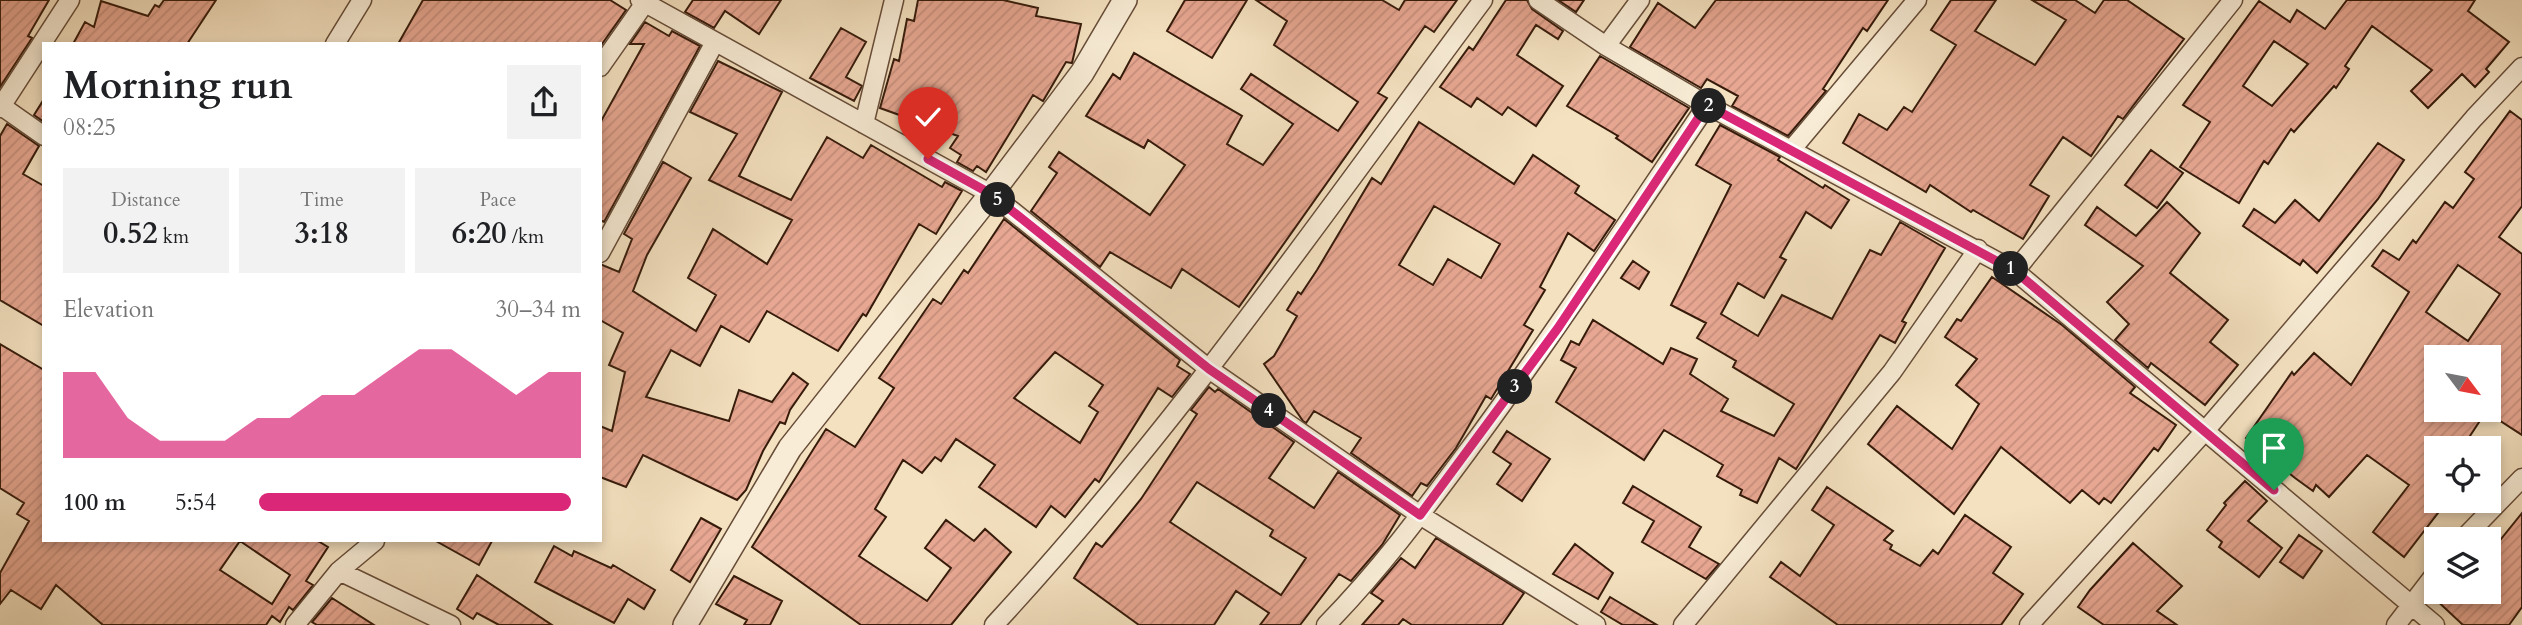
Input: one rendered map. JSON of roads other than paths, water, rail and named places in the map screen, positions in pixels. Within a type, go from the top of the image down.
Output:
[{"type":"street","points":[[42,42],[70,0]]},
{"type":"street","points":[[336,42],[362,0]]},
{"type":"street","points":[[864,124],[894,0]]},
{"type":"street","points":[[685,625],[790,448],[991,194],[1082,73],[1125,0]]},
{"type":"street","points":[[994,625],[1058,556],[1209,369],[1483,0]]},
{"type":"street","points":[[1538,0],[1606,46],[1707,105],[1978,248],[2015,271],[2435,625]]},
{"type":"street","points":[[1606,46],[1640,0]]},
{"type":"street","points":[[1792,149],[1917,0]]},
{"type":"street","points":[[2015,271],[2233,0]]},
{"type":"street","points":[[602,63],[644,1],[991,194],[1209,369],[1420,515],[1596,625]]},
{"type":"street","points":[[42,42],[0,106],[42,135]]},
{"type":"street","points":[[602,249],[715,42]]},
{"type":"street","points":[[2029,625],[2204,432],[2474,118],[2522,67]]},
{"type":"street","points":[[1326,625],[1364,586],[1420,515],[1558,328],[1707,105]]},
{"type":"street","points":[[1683,625],[1892,372],[1978,248]]},
{"type":"street","points":[[2475,527],[2522,478]]},
{"type":"street","points":[[295,625],[339,571],[374,542]]},
{"type":"street","points":[[339,571],[452,625]]},
{"type":"street","points":[[2396,625],[2424,590]]}]
